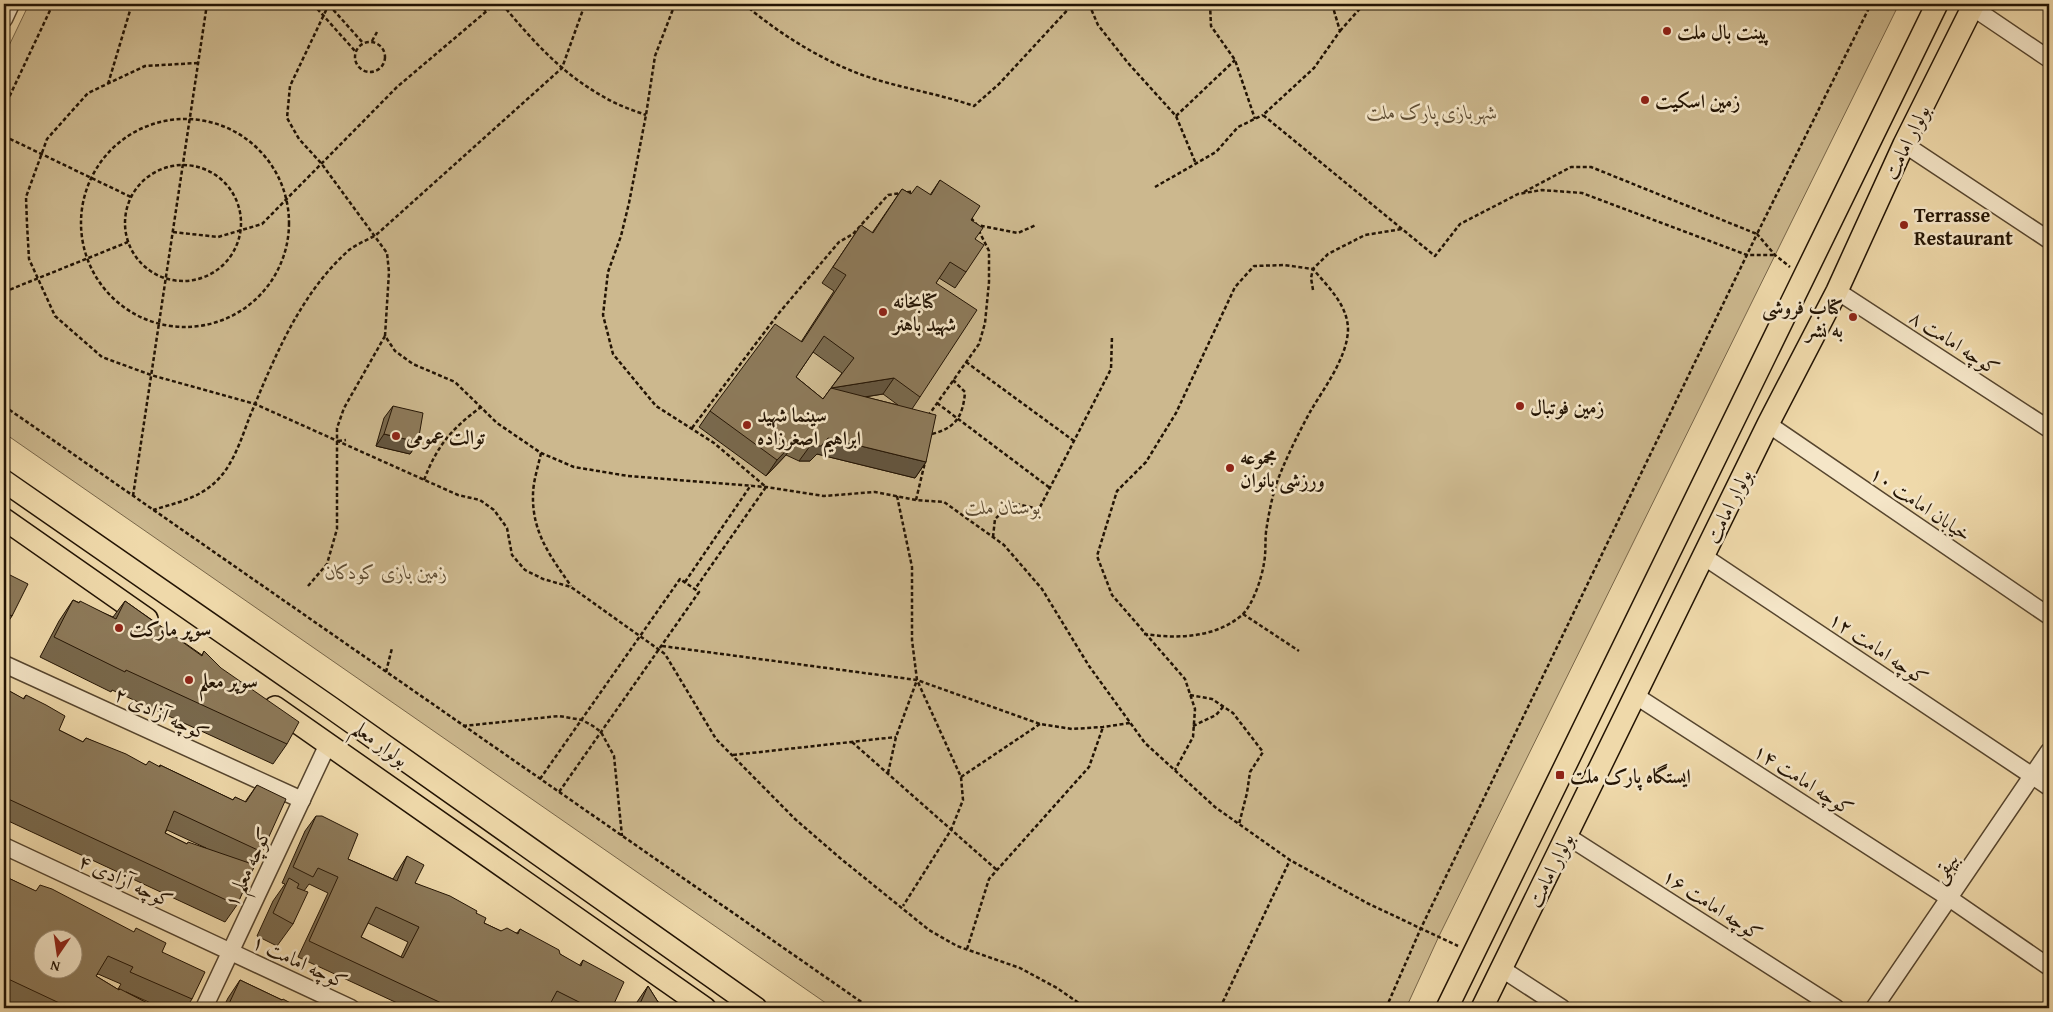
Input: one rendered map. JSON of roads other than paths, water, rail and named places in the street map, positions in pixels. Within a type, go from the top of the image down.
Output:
[{"type":"main road","name":"بولوار امامت","points":[[1446,1008],[1937,4]]},
{"type":"main road","name":"بولوار امامت","points":[[1482,1008],[1768,424],[1837,291],[1904,144],[1973,5]]},
{"type":"main road","name":"بولوار معلم","points":[[4,482],[330,707],[756,1008]]},
{"type":"main road","points":[[4,519],[164,631]]},
{"type":"main road","name":"بولوار معلم","points":[[262,698],[705,1008]]},
{"type":"street","points":[[4,19],[11,4]]},
{"type":"street","points":[[1973,5],[2049,58]]},
{"type":"street","points":[[1904,144],[2049,240]]},
{"type":"street","name":"کوچه امامت ۸","points":[[1837,291],[2049,429]]},
{"type":"street","name":"خیابان امامت ۱۰","points":[[1768,424],[2049,616]]},
{"type":"street","name":"کوچه امامت ۱۲","points":[[1703,556],[2049,786]]},
{"type":"street","name":"کوچه آزادی ۲","points":[[4,664],[302,800]]},
{"type":"street","name":"کوچه امامت ۱۴","points":[[1636,696],[1949,898],[2049,966]]},
{"type":"street","name":"کوچه معلم ۱","points":[[204,1008],[328,744]]},
{"type":"street","name":"بیهقی","points":[[1874,1008],[2049,751]]},
{"type":"street","name":"کوچه امامت ۱۶","points":[[1567,836],[1836,1008]]},
{"type":"street","name":"کوچه آزادی ۴","points":[[4,846],[230,952]]},
{"type":"street","name":"کوچه امامت ۱","points":[[230,952],[351,1008]]},
{"type":"street","points":[[1502,969],[1562,1008]]},
{"type":"place","name":"پینت بال ملت","points":[[1667,31]]},
{"type":"place","name":"زمین اسکیت","points":[[1645,100]]},
{"type":"place","name":"Terrasse Restaurant","points":[[1904,225]]},
{"type":"place","name":"کتابخانه شهید باهنر","points":[[883,312]]},
{"type":"place","name":"کتاب فروشی به نشر","points":[[1853,317]]},
{"type":"place","name":"زمین فوتبال","points":[[1520,406]]},
{"type":"place","name":"سینما شهید ابراهیم اصغرزاده","points":[[747,425]]},
{"type":"place","name":"توالت عمومی","points":[[396,436]]},
{"type":"place","name":"مجموعه ورزشی بانوان","points":[[1230,468]]},
{"type":"place","name":"سوپر مارکت","points":[[119,628]]},
{"type":"place","name":"سوپر معلم","points":[[189,680]]},
{"type":"place","name":"ایستگاه پارک ملت","points":[[1560,775]]},
{"type":"park label","name":"شهربازی پارک ملت","points":[[1432,111]]},
{"type":"park label","name":"بوستان ملت","points":[[1003,506]]},
{"type":"park label","name":"زمین بازی کودکان","points":[[386,571]]}]
